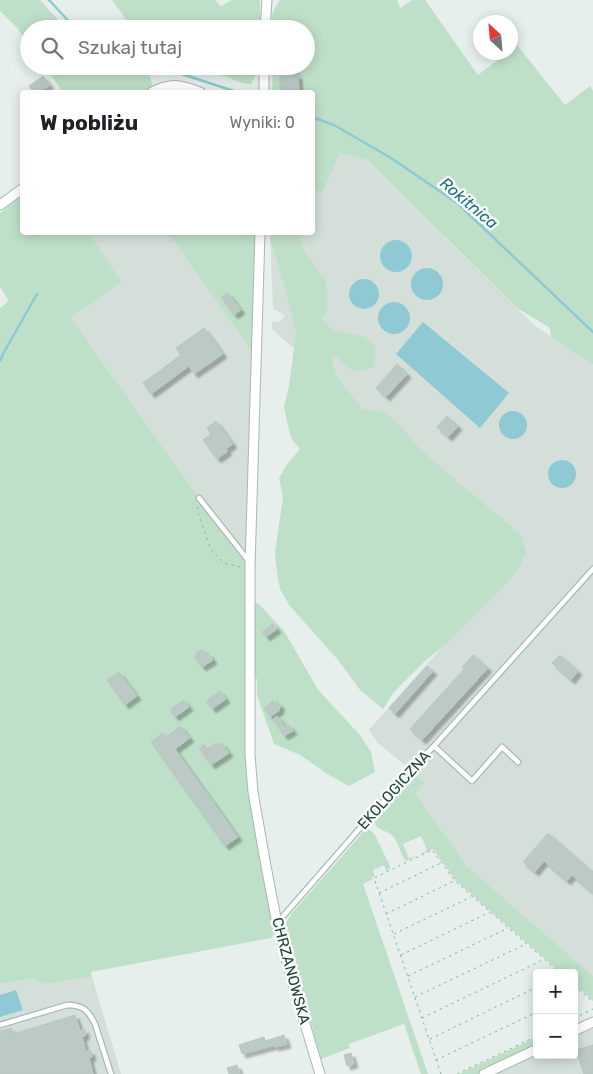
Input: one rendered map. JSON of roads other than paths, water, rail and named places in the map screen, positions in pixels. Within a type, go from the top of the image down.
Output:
[{"type":"street","points":[[266,20],[267,0]]},
{"type":"street","points":[[264,75],[264,90]]},
{"type":"street","points":[[156,90],[165,86],[183,86],[194,90]]},
{"type":"street","points":[[0,206],[20,190]]},
{"type":"street","name":"CHRZANOWSKA","points":[[260,235],[250,565],[250,755],[254,792],[277,923],[320,1074]]},
{"type":"street","points":[[578,1029],[593,1022]]},
{"type":"street","points":[[484,1074],[533,1051]]},
{"type":"lane","points":[[199,498],[250,565]]},
{"type":"lane","points":[[434,746],[593,569]]},
{"type":"lane","name":"EKOLOGICZNA","points":[[277,923],[434,746],[472,781],[502,747],[518,762]]},
{"type":"lane","points":[[0,1026],[67,1004],[76,1005],[86,1010],[92,1017],[111,1074]]},
{"type":"water","points":[[396,240],[402,241],[407,245],[411,250],[411,262],[407,267],[402,271],[396,272],[390,271],[385,267],[381,262],[380,256],[381,250],[385,245],[390,241]]},
{"type":"water","points":[[427,268],[433,269],[438,273],[442,278],[442,290],[438,295],[433,299],[427,300],[421,299],[416,295],[412,290],[411,284],[412,278],[416,273],[421,269]]},
{"type":"water","points":[[364,279],[375,283],[379,294],[375,305],[364,309],[353,305],[349,294],[353,283]]},
{"type":"water","points":[[394,302],[405,307],[410,318],[405,329],[394,334],[383,329],[378,318],[383,307]]},
{"type":"water","points":[[423,322],[509,393],[480,428],[396,354]]},
{"type":"water","points":[[513,411],[523,415],[527,425],[523,435],[513,439],[503,435],[499,425],[503,415]]},
{"type":"water","points":[[562,460],[572,464],[576,474],[572,484],[562,488],[552,484],[548,474],[552,464]]},
{"type":"water","points":[[16,990],[23,1010],[0,1017],[0,995]]},
{"type":"waterway","name":"Rokitnica","points":[[49,0],[68,20]]},
{"type":"waterway","name":"Rokitnica","points":[[185,75],[231,90]]},
{"type":"waterway","name":"Rokitnica","points":[[315,118],[334,125],[391,158],[457,203],[593,332]]},
{"type":"waterway","points":[[0,361],[37,294]]}]
